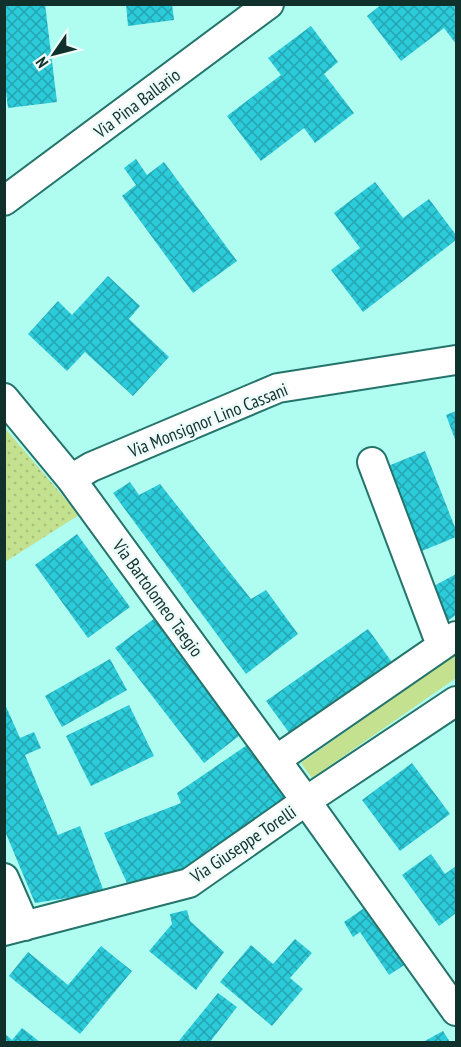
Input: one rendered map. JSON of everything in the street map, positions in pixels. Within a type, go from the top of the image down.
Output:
[{"type":"street","name":"Via Pina Ballario","points":[[4,201],[268,4]]},
{"type":"street","name":"Via Monsignor Lino Cassani","points":[[71,479],[91,467],[278,388],[456,360]]},
{"type":"street","name":"Via Bartolomeo Taegio","points":[[4,398],[71,479],[456,1011]]},
{"type":"street","points":[[276,760],[449,641],[372,462]]},
{"type":"street","name":"Via Giuseppe Torelli","points":[[15,928],[189,883],[306,801],[456,701]]},
{"type":"street","points":[[4,878],[15,928]]},
{"type":"green space","points":[[4,427],[79,515],[5,562],[4,562]]},
{"type":"green space","points":[[456,654],[456,678],[312,778],[301,763]]},
{"type":"building","points":[[4,4],[45,4],[57,102],[8,108],[4,76]]},
{"type":"building","points":[[126,4],[172,4],[174,20],[128,26]]},
{"type":"building","points":[[382,4],[456,4],[456,44],[444,28],[401,61],[367,16]]},
{"type":"building","points":[[311,26],[338,62],[324,74],[354,113],[315,143],[304,128],[261,161],[227,116],[281,75],[268,58]]},
{"type":"building","points":[[136,159],[147,175],[164,162],[237,261],[193,293],[122,196],[136,185],[124,168]]},
{"type":"building","points":[[375,182],[403,218],[429,199],[456,235],[456,240],[363,312],[331,270],[360,248],[334,213]]},
{"type":"building","points":[[108,276],[140,306],[129,319],[169,357],[133,396],[85,352],[67,371],[28,334],[58,301],[72,315]]},
{"type":"building","points":[[456,411],[456,442],[446,415]]},
{"type":"building","points":[[425,451],[456,530],[456,537],[417,553],[383,468]]},
{"type":"building","points":[[130,482],[139,495],[160,484],[251,599],[266,590],[298,634],[246,674],[113,493]]},
{"type":"building","points":[[77,534],[130,607],[88,638],[35,565]]},
{"type":"building","points":[[456,574],[456,615],[447,621],[434,586]]},
{"type":"building","points":[[155,618],[244,732],[204,763],[115,648]]},
{"type":"building","points":[[368,629],[394,665],[293,738],[266,701]]},
{"type":"building","points":[[110,659],[127,690],[62,727],[45,696]]},
{"type":"building","points":[[4,702],[20,738],[34,732],[41,748],[25,755],[58,835],[80,826],[104,892],[35,903],[4,829]]},
{"type":"building","points":[[129,705],[154,756],[91,786],[66,736]]},
{"type":"building","points":[[250,743],[289,796],[181,871],[127,883],[104,833],[181,803],[177,793]]},
{"type":"building","points":[[412,763],[450,814],[400,851],[362,800]]},
{"type":"building","points":[[431,854],[445,874],[456,866],[456,913],[439,926],[402,875]]},
{"type":"building","points":[[370,904],[409,962],[389,975],[360,932],[353,937],[344,922]]},
{"type":"building","points":[[187,910],[190,921],[224,952],[196,990],[149,951],[172,924],[170,914]]},
{"type":"building","points":[[295,939],[312,953],[290,978],[303,989],[272,1026],[220,982],[251,945],[273,964]]},
{"type":"building","points":[[101,946],[132,971],[80,1034],[9,976],[28,952],[68,985]]},
{"type":"building","points":[[218,993],[237,1007],[210,1042],[178,1042]]},
{"type":"building","points":[[22,1028],[40,1042],[4,1042],[4,1033],[12,1040]]},
{"type":"building","points":[[443,1031],[450,1042],[423,1042]]}]
